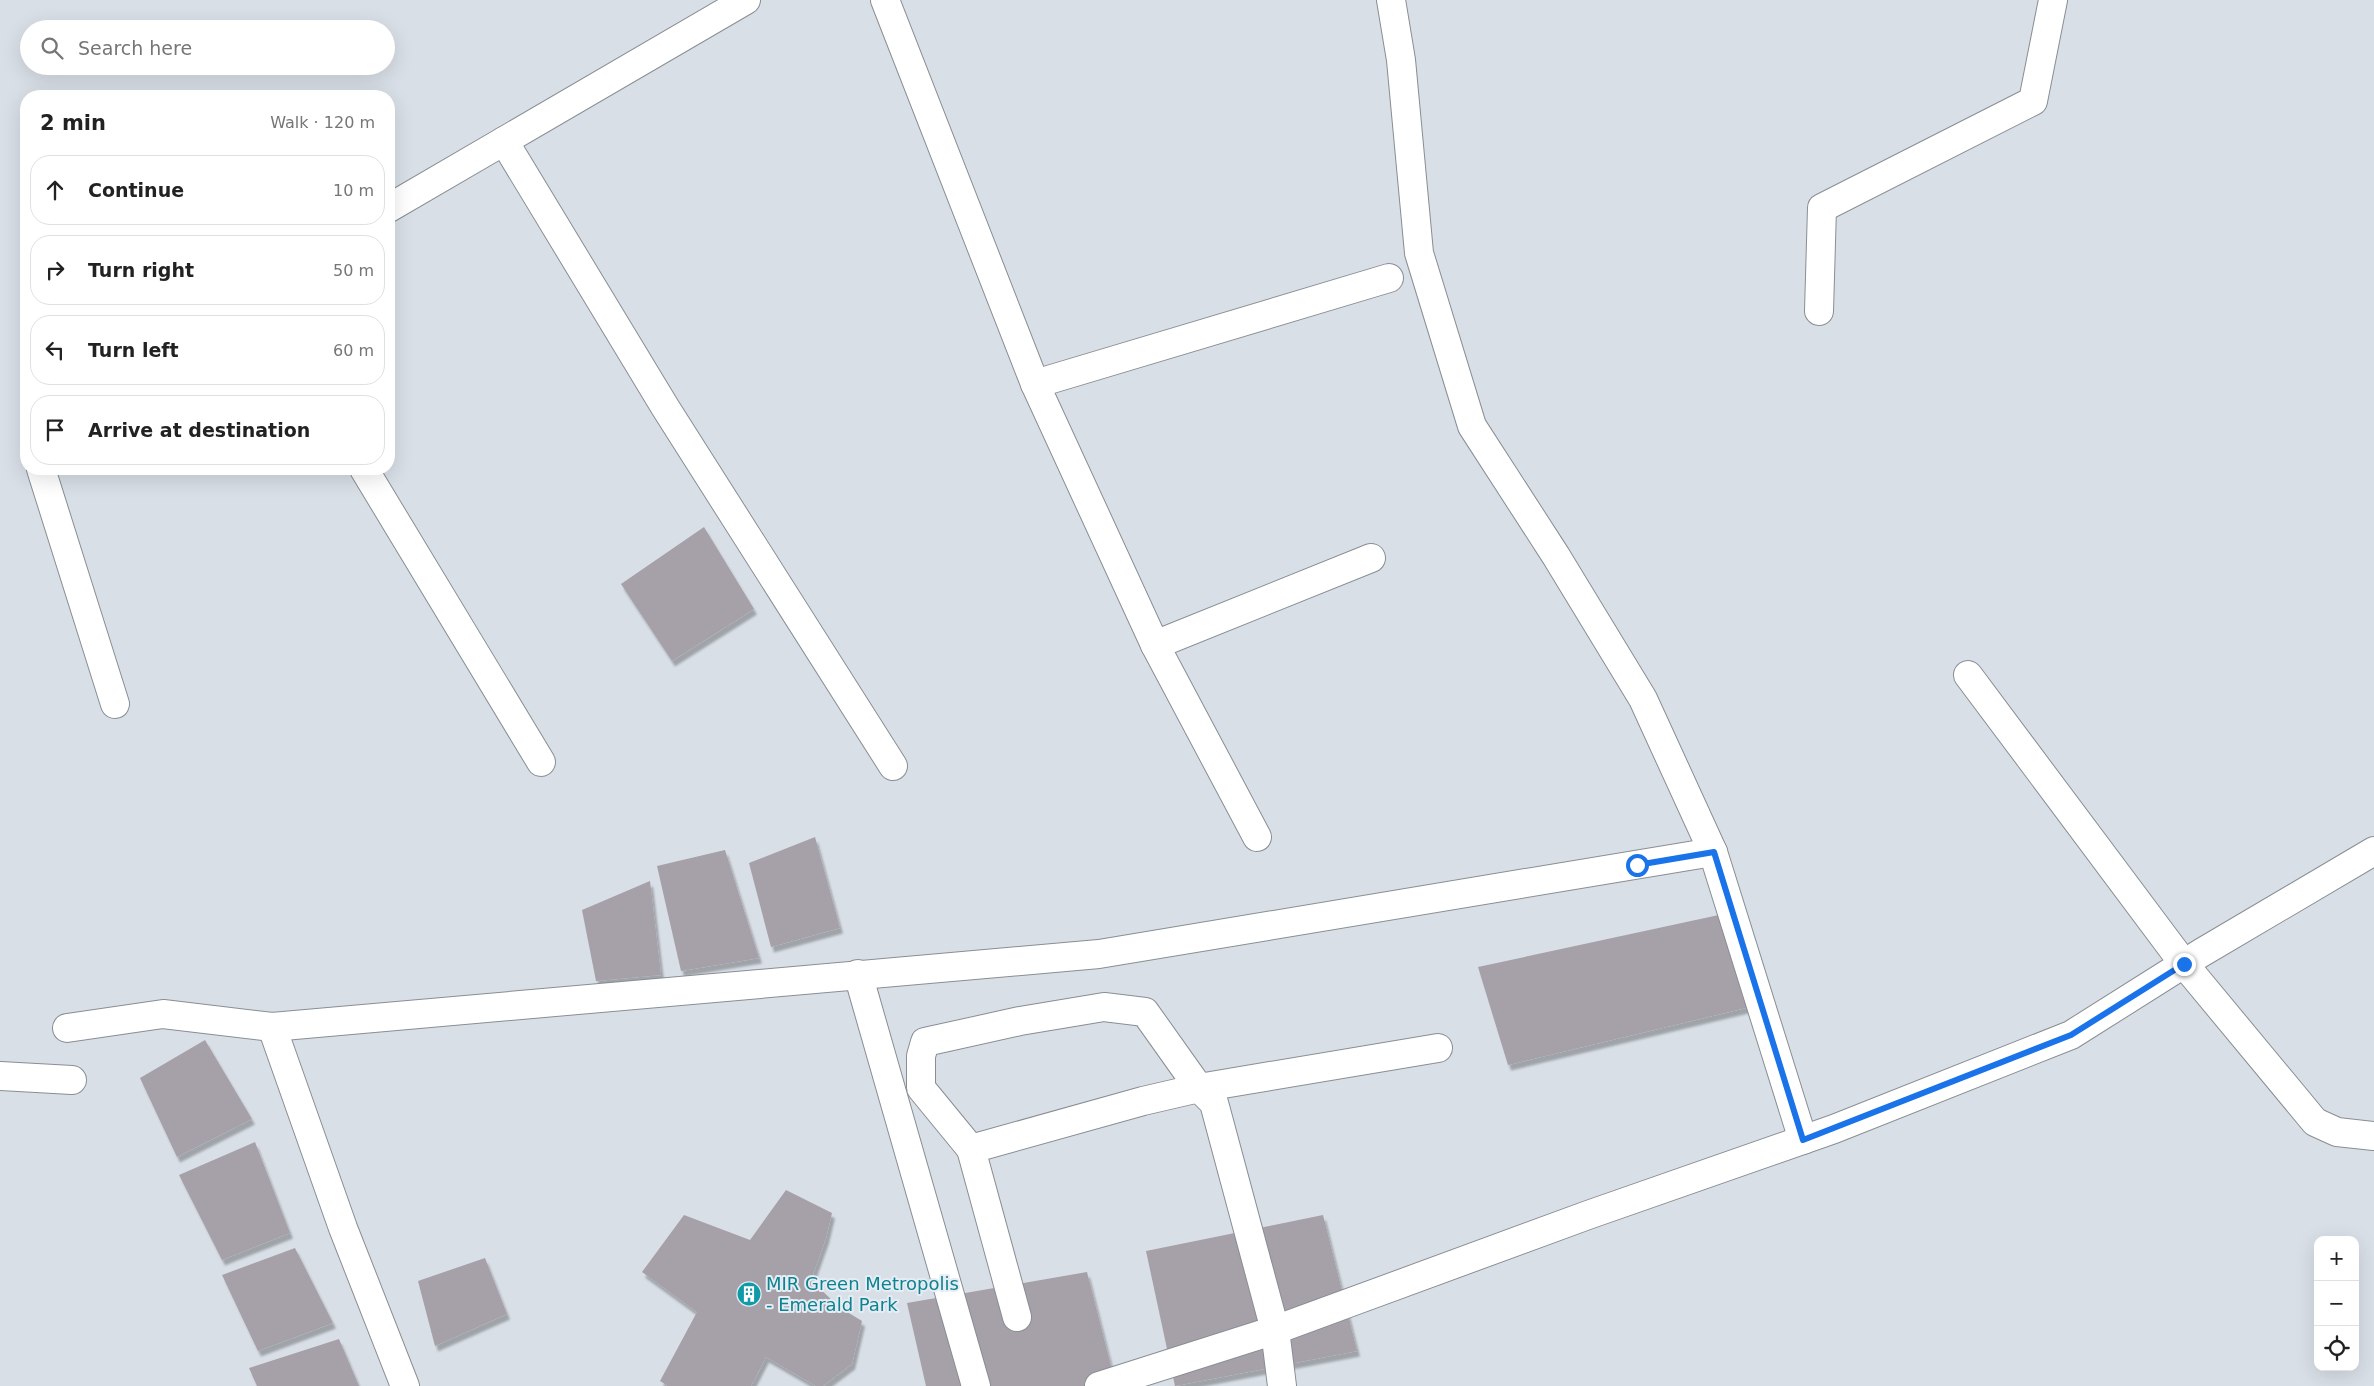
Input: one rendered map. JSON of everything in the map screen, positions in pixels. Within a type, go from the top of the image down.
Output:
[{"type":"street","points":[[395,205],[746,0]]},
{"type":"street","points":[[885,0],[1035,384],[1156,645],[1257,837]]},
{"type":"street","points":[[1390,0],[1401,60],[1419,253],[1472,426],[1556,556],[1643,698],[1714,852],[1803,1140]]},
{"type":"street","points":[[1819,311],[1822,208],[2033,101],[2053,0]]},
{"type":"street","points":[[504,141],[665,407],[893,766]]},
{"type":"street","points":[[1035,384],[1389,278]]},
{"type":"street","points":[[43,475],[115,704]]},
{"type":"street","points":[[368,475],[540,762]]},
{"type":"street","points":[[1156,645],[1371,558]]},
{"type":"street","points":[[1968,675],[2184,964],[2315,1122],[2337,1132],[2374,1136]]},
{"type":"street","points":[[1099,1386],[1275,1330],[1588,1215],[1803,1140],[2071,1035],[2184,964],[2374,851]]},
{"type":"street","points":[[67,1028],[163,1014],[272,1027],[1099,954],[1714,852]]},
{"type":"street","points":[[858,974],[976,1386]]},
{"type":"street","points":[[1017,1318],[971,1149],[921,1088],[921,1056],[925,1042],[1020,1021],[1104,1007],[1145,1012],[1199,1088],[1214,1103],[1275,1330],[1282,1386]]},
{"type":"street","points":[[272,1027],[344,1228],[405,1386]]},
{"type":"street","points":[[971,1149],[1142,1101],[1199,1088],[1438,1048]]},
{"type":"street","points":[[0,1076],[72,1080]]},
{"type":"building","points":[[704,527],[754,609],[672,661],[621,584]]},
{"type":"building","points":[[815,837],[840,928],[771,947],[749,863]]},
{"type":"building","points":[[725,850],[759,958],[681,971],[657,866]]},
{"type":"building","points":[[650,881],[661,975],[596,981],[582,910]]},
{"type":"building","points":[[1728,913],[1754,1006],[1508,1065],[1478,967]]},
{"type":"building","points":[[205,1040],[252,1119],[177,1157],[140,1078]]},
{"type":"building","points":[[255,1142],[290,1233],[222,1260],[179,1175]]},
{"type":"building","name":"MIR Green Metropolis - Emerald Park","points":[[786,1190],[832,1213],[826,1238],[811,1280],[839,1307],[862,1321],[852,1364],[823,1386],[816,1386],[766,1357],[751,1386],[668,1386],[660,1381],[697,1312],[642,1272],[684,1215],[750,1240]]},
{"type":"building","points":[[1323,1215],[1357,1351],[1175,1386],[1146,1251]]},
{"type":"building","points":[[295,1248],[333,1323],[258,1351],[222,1275]]},
{"type":"building","points":[[485,1258],[507,1314],[435,1346],[418,1281]]},
{"type":"building","points":[[1087,1272],[1116,1386],[926,1386],[907,1303]]},
{"type":"building","points":[[339,1339],[359,1386],[257,1386],[249,1368]]},
{"type":"place","name":"MIR Green Metropolis - Emerald Park","points":[[749,1294]]},
{"type":"route","points":[[1637,865],[1714,852],[1803,1140],[2071,1035],[2184,964]]}]
